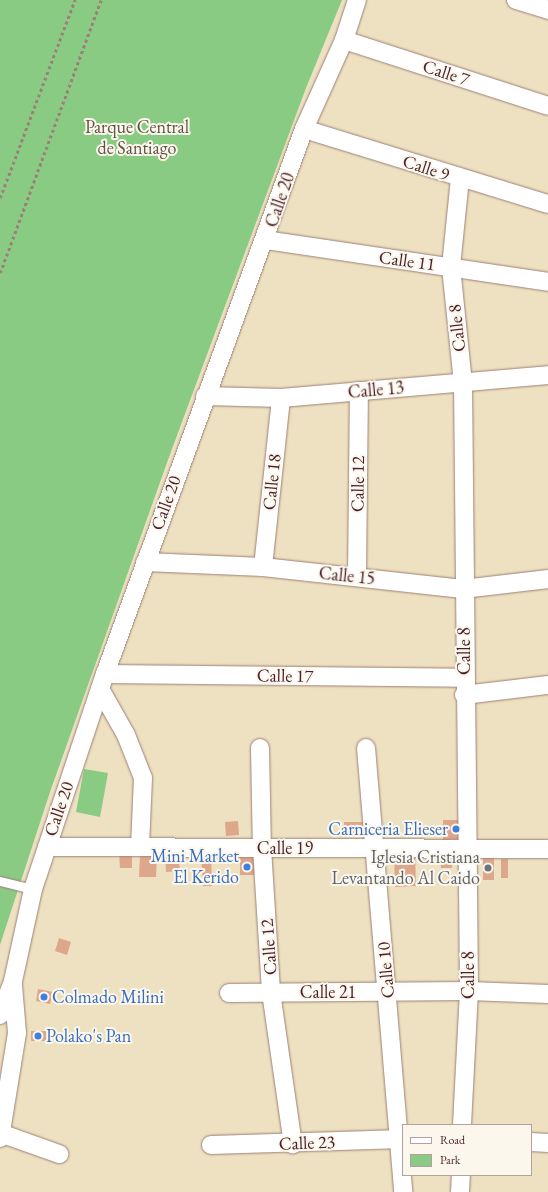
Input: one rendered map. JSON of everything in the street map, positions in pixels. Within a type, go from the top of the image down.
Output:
[{"type":"street","name":"Calle 20","points":[[0,1015],[13,980],[33,889],[102,682],[205,396],[265,240],[304,129],[344,40],[357,0]]},
{"type":"street","points":[[516,0],[548,10]]},
{"type":"street","name":"Calle 7","points":[[344,40],[548,106]]},
{"type":"street","name":"Calle 9","points":[[304,129],[548,204]]},
{"type":"street","name":"Calle 8","points":[[460,178],[451,267],[463,383],[463,589],[469,992],[462,1124]]},
{"type":"street","name":"Calle 11","points":[[265,240],[548,282]]},
{"type":"street","name":"Calle 13","points":[[205,396],[281,398],[548,375]]},
{"type":"street","name":"Calle 12","points":[[357,577],[360,391]]},
{"type":"street","name":"Calle 18","points":[[263,567],[281,398]]},
{"type":"street","name":"Calle 15","points":[[145,562],[263,567],[463,589],[548,579]]},
{"type":"street","points":[[102,682],[126,735],[143,778],[140,847]]},
{"type":"street","name":"Calle 17","points":[[102,682],[464,686],[548,685]]},
{"type":"street","name":"Calle 12","points":[[260,748],[262,848],[272,992],[293,1144]]},
{"type":"street","name":"Calle 10","points":[[366,748],[376,848],[402,1166]]},
{"type":"street","name":"Calle 19","points":[[47,847],[548,849]]},
{"type":"street","points":[[13,980],[17,1033],[0,1135],[59,1154]]},
{"type":"street","name":"Calle 21","points":[[229,994],[272,992],[469,992],[548,994]]},
{"type":"street","name":"Calle 23","points":[[211,1145],[293,1144],[401,1139]]},
{"type":"street","points":[[532,1142],[548,1143]]},
{"type":"street","name":"Calle 10","points":[[402,1176],[403,1192]]},
{"type":"street","points":[[460,1192],[461,1176]]},
{"type":"lane","points":[[0,881],[33,889]]},
{"type":"path","points":[[0,198],[75,0]]},
{"type":"path","points":[[0,273],[101,0]]},
{"type":"green space","name":"Parque Central de Santiago","points":[[0,0],[342,0],[306,88],[169,457],[50,792],[0,945]]},
{"type":"green space","points":[[84,769],[108,773],[100,817],[76,812]]},
{"type":"building","points":[[443,820],[461,820],[461,839],[443,840]]},
{"type":"building","points":[[238,821],[239,835],[226,836],[225,822]]},
{"type":"building","points":[[344,822],[372,822],[373,835],[344,836]]},
{"type":"building","points":[[119,851],[132,851],[132,868],[120,868]]},
{"type":"building","points":[[394,851],[415,851],[416,886],[395,887]]},
{"type":"building","points":[[201,852],[211,852],[212,886],[203,886]]},
{"type":"building","points":[[165,853],[178,853],[180,871],[166,872]]},
{"type":"building","name":"Mini Market El Kerido","points":[[240,854],[249,854],[254,859],[255,875],[240,875]]},
{"type":"building","points":[[440,854],[452,854],[452,868],[441,868]]},
{"type":"building","points":[[140,855],[157,855],[156,877],[139,877]]},
{"type":"building","name":"Iglesia Cristiana Levantando Al Caido","points":[[483,856],[494,856],[494,880],[483,880]]},
{"type":"building","points":[[501,859],[508,859],[508,878],[501,878]]},
{"type":"building","points":[[59,938],[71,942],[67,955],[55,951]]},
{"type":"building","name":"Colmado Milini","points":[[38,989],[53,992],[50,1004],[36,1001]]},
{"type":"building","name":"Polako's Pan","points":[[31,1031],[46,1031],[46,1041],[31,1041]]},
{"type":"place","name":"Carniceria Elieser","points":[[456,829]]},
{"type":"place","name":"Mini Market El Kerido","points":[[247,867]]},
{"type":"place","name":"Iglesia Cristiana Levantando Al Caido","points":[[488,868]]},
{"type":"place","name":"Colmado Milini","points":[[44,997]]},
{"type":"place","name":"Polako's Pan","points":[[38,1036]]}]
